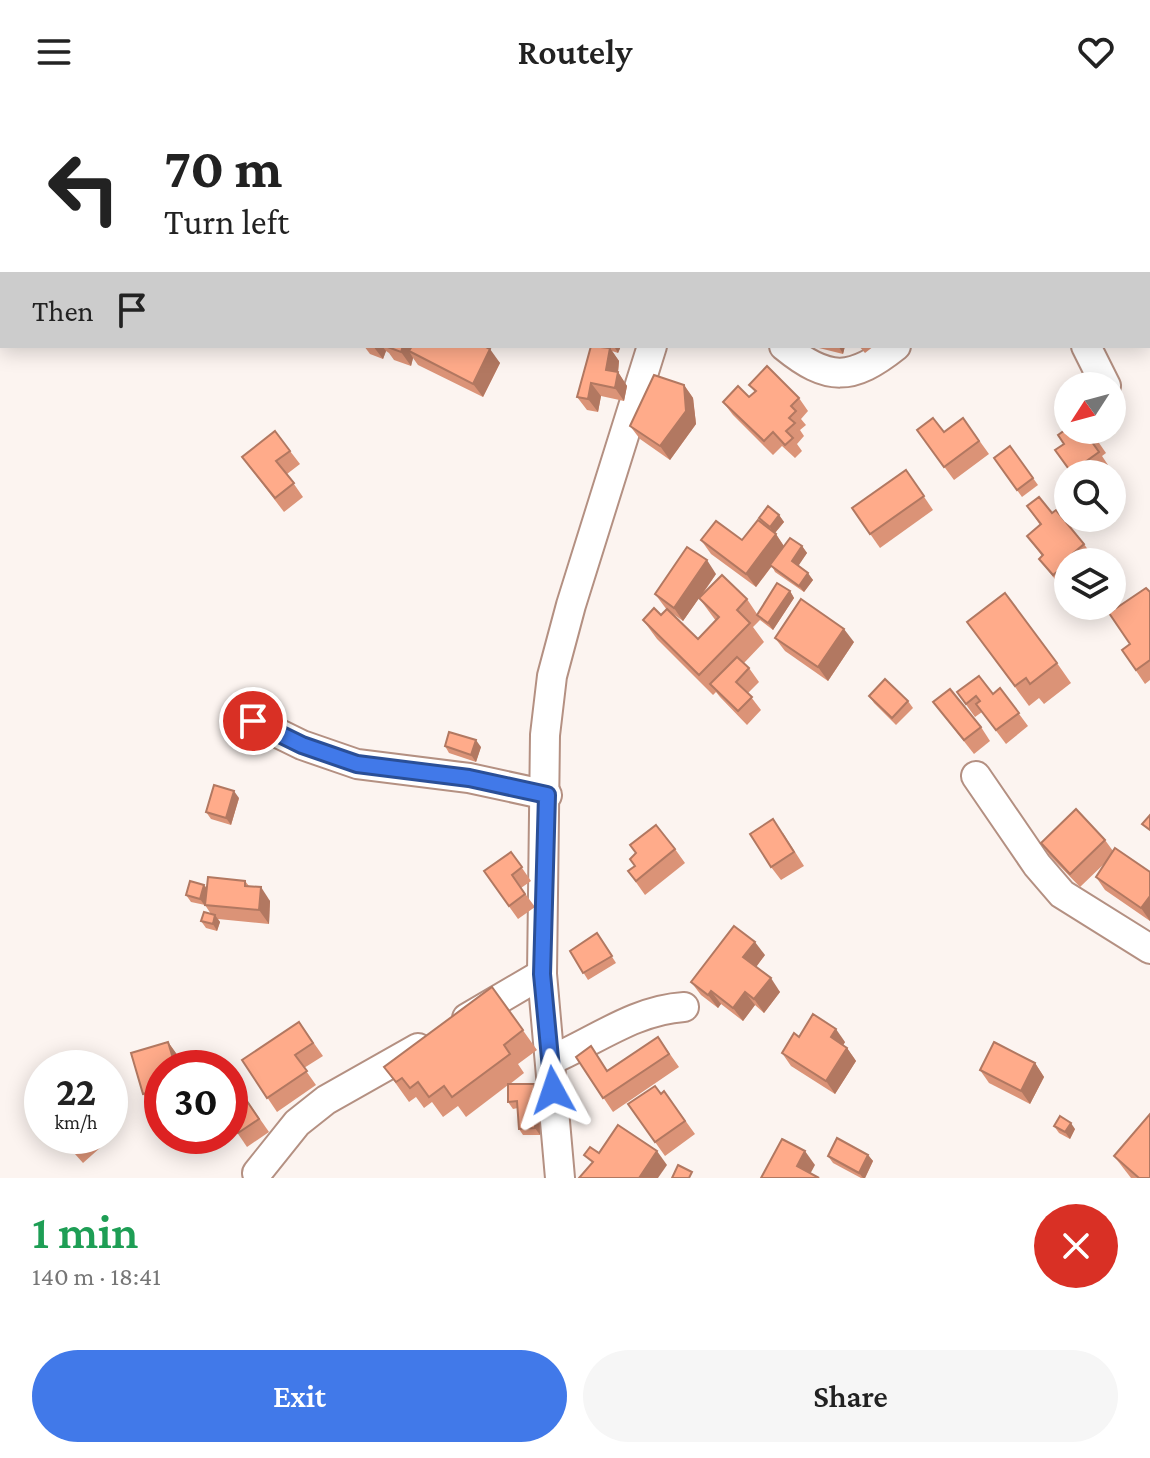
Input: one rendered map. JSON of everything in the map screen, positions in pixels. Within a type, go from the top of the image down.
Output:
[{"type":"street","points":[[560,1178],[542,974],[547,795],[545,735],[552,676],[651,348]]},
{"type":"street","points":[[787,348],[828,374],[855,371],[893,348]]},
{"type":"street","points":[[1087,348],[1099,372]]},
{"type":"street","points":[[253,721],[302,745],[357,764],[469,778],[547,795]]},
{"type":"street","points":[[976,776],[1037,865],[1062,894],[1150,949]]},
{"type":"street","points":[[257,1173],[297,1123],[326,1100],[542,974]]},
{"type":"street","points":[[551,1060],[661,1008],[684,1007]]},
{"type":"building","points":[[411,348],[490,349],[473,384],[409,351]]},
{"type":"building","points":[[590,348],[610,348],[606,370],[618,372],[615,388],[591,383],[588,399],[577,397]]},
{"type":"building","points":[[767,366],[799,398],[791,406],[796,411],[789,418],[795,423],[786,431],[793,438],[785,445],[773,432],[764,441],[723,402],[738,386],[749,397],[756,391],[749,385]]},
{"type":"building","points":[[654,375],[684,385],[686,411],[660,446],[630,426]]},
{"type":"building","points":[[933,418],[944,432],[963,418],[979,441],[944,467],[917,430]]},
{"type":"building","points":[[275,431],[290,451],[276,461],[294,483],[275,498],[242,457]]},
{"type":"building","points":[[1064,444],[1093,444],[1099,452],[1088,460],[1062,460],[1055,450]]},
{"type":"building","points":[[1010,446],[1033,478],[1017,490],[994,458]]},
{"type":"building","points":[[906,470],[924,496],[870,534],[852,508]]},
{"type":"building","points":[[1039,497],[1052,513],[1054,512],[1054,532],[1074,532],[1084,544],[1079,548],[1054,548],[1053,575],[1039,559],[1043,555],[1027,536],[1041,524],[1027,506]]},
{"type":"building","points":[[768,506],[779,515],[770,527],[759,518]]},
{"type":"building","points":[[758,520],[776,534],[746,574],[701,540],[716,521],[742,540]]},
{"type":"building","points":[[790,538],[802,546],[792,561],[808,573],[799,586],[770,565]]},
{"type":"building","points":[[687,547],[707,560],[674,608],[655,594]]},
{"type":"building","points":[[722,575],[747,599],[737,610],[750,623],[699,675],[643,620],[654,608],[661,615],[667,609],[698,639],[719,617],[699,598]]},
{"type":"building","points":[[777,583],[790,591],[768,623],[757,615]]},
{"type":"building","points":[[1146,588],[1150,592],[1150,660],[1136,670],[1122,650],[1130,644],[1114,620],[1126,620],[1126,602]]},
{"type":"building","points":[[1005,593],[1057,663],[1030,684],[1026,678],[1015,686],[967,622]]},
{"type":"building","points":[[801,599],[844,629],[818,667],[775,638]]},
{"type":"building","points":[[737,657],[749,668],[736,682],[752,697],[738,711],[710,684]]},
{"type":"building","points":[[979,676],[993,694],[1000,688],[1019,713],[996,730],[976,704],[980,701],[976,696],[966,704],[957,692]]},
{"type":"building","points":[[885,679],[908,701],[892,718],[869,696]]},
{"type":"building","points":[[950,689],[981,727],[964,740],[933,702]]},
{"type":"building","points":[[449,732],[476,740],[471,755],[445,746]]},
{"type":"building","points":[[214,785],[234,791],[226,818],[206,812]]},
{"type":"building","points":[[1076,809],[1105,840],[1070,874],[1041,843]]},
{"type":"building","points":[[1150,815],[1150,830],[1142,824]]},
{"type":"building","points":[[773,819],[794,852],[771,867],[750,834]]},
{"type":"building","points":[[656,825],[675,849],[636,881],[628,871],[635,866],[630,859],[636,853],[630,845]]},
{"type":"building","points":[[1115,848],[1150,872],[1150,896],[1141,908],[1096,877]]},
{"type":"building","points":[[511,852],[522,867],[512,875],[525,894],[509,906],[484,871]]},
{"type":"building","points":[[208,877],[245,881],[245,886],[261,887],[259,910],[205,905]]},
{"type":"building","points":[[190,881],[204,885],[200,899],[186,895]]},
{"type":"building","points":[[204,912],[215,915],[213,924],[201,921]]},
{"type":"building","points":[[734,926],[755,942],[743,957],[771,978],[754,999],[745,992],[733,1008],[711,991],[708,995],[691,982]]},
{"type":"building","points":[[597,933],[612,956],[583,973],[570,951]]},
{"type":"building","points":[[492,987],[523,1030],[504,1045],[510,1054],[452,1097],[444,1086],[429,1097],[418,1082],[410,1088],[402,1078],[396,1082],[384,1067]]},
{"type":"building","points":[[813,1014],[836,1029],[831,1037],[847,1048],[826,1081],[782,1053],[794,1033],[799,1037]]},
{"type":"building","points":[[299,1022],[313,1043],[295,1055],[307,1071],[267,1098],[248,1069],[248,1056]]},
{"type":"building","points":[[658,1037],[669,1054],[603,1098],[576,1057],[591,1046],[607,1071]]},
{"type":"building","points":[[168,1042],[170,1050],[144,1050],[144,1094],[143,1094],[131,1053]]},
{"type":"building","points":[[994,1042],[1035,1063],[1021,1091],[980,1070]]},
{"type":"building","points":[[508,1084],[534,1084],[535,1128],[519,1129],[517,1101],[508,1102]]},
{"type":"building","points":[[655,1086],[661,1094],[664,1091],[685,1121],[655,1142],[628,1104]]},
{"type":"building","points":[[248,1103],[259,1119],[248,1126]]},
{"type":"building","points":[[1150,1114],[1150,1178],[1139,1178],[1114,1156]]},
{"type":"building","points":[[1060,1116],[1071,1123],[1065,1132],[1054,1126]]},
{"type":"building","points":[[618,1125],[657,1151],[639,1178],[579,1178],[593,1162],[584,1155],[590,1147],[599,1153]]},
{"type":"building","points":[[837,1138],[868,1155],[859,1173],[828,1156]]},
{"type":"building","points":[[782,1139],[805,1151],[797,1166],[819,1178],[761,1178]]},
{"type":"building","points":[[678,1165],[692,1172],[689,1178],[672,1178]]},
{"type":"route","points":[[253,721],[302,745],[357,764],[469,778],[547,795],[542,974],[553,1090]]}]
